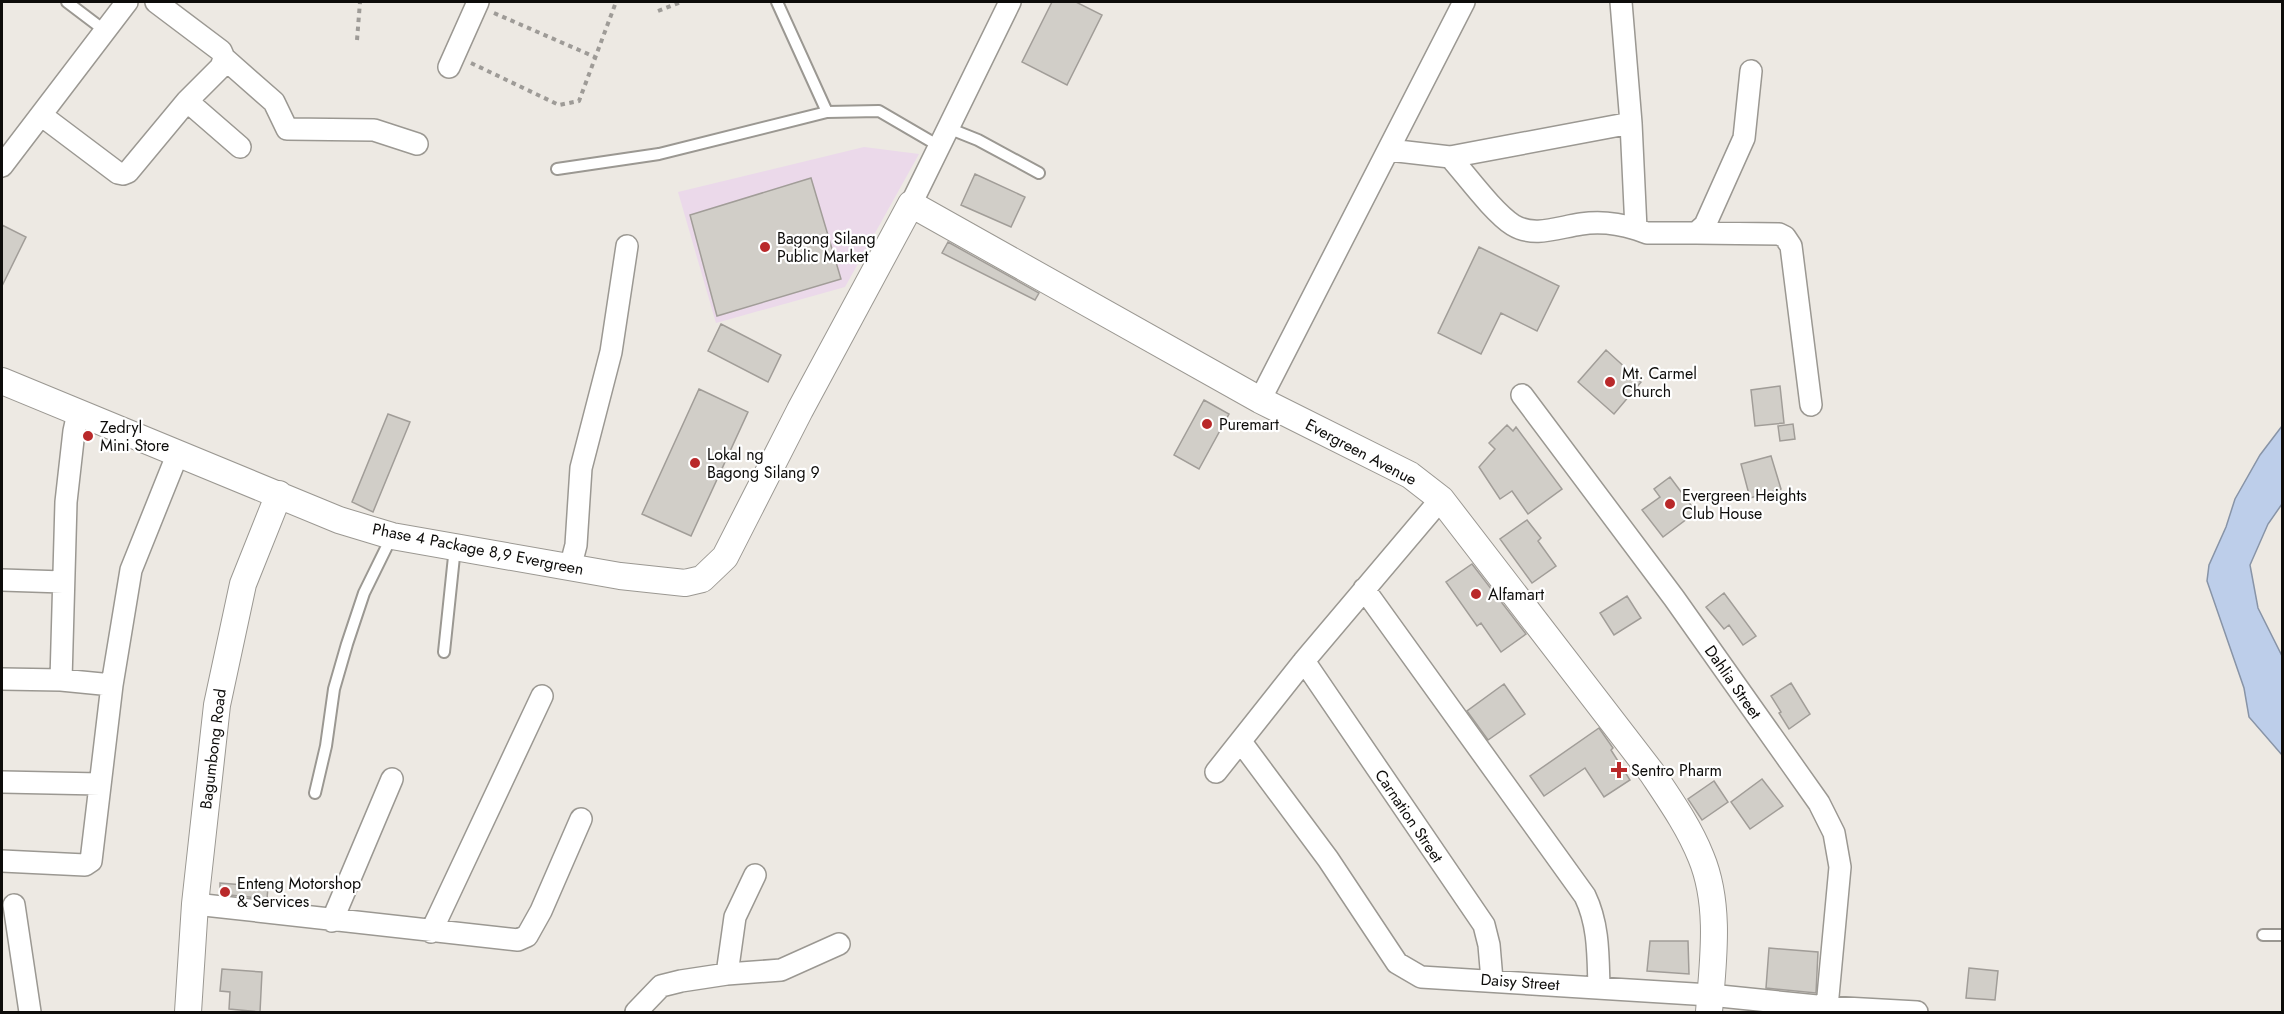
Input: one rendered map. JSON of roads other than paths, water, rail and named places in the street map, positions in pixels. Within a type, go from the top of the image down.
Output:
[{"type":"street","points":[[2,166],[127,2]]},
{"type":"street","points":[[156,2],[221,51],[224,58],[274,102],[287,129],[374,130],[417,144]]},
{"type":"street","points":[[911,204],[1010,2]]},
{"type":"street","points":[[1260,400],[1464,2]]},
{"type":"street","points":[[1621,2],[1631,123],[1635,229]]},
{"type":"street","points":[[452,61],[477,3]]},
{"type":"street","points":[[41,115],[118,173],[123,174],[128,172],[187,101],[221,67],[224,58]]},
{"type":"street","points":[[1696,233],[1706,225],[1744,138],[1751,71]]},
{"type":"street","points":[[187,101],[240,147]]},
{"type":"street","points":[[1389,150],[1450,157],[1631,123]]},
{"type":"street","points":[[1450,157],[1493,206],[1513,224],[1524,229],[1542,231],[1579,224],[1616,222],[1647,233],[1779,234],[1785,237],[1791,246],[1811,405]]},
{"type":"street","name":"Evergreen Avenue","points":[[911,204],[1260,400],[1410,475],[1441,499],[1652,773],[1682,818],[1702,858],[1710,886],[1714,917],[1710,1004]]},
{"type":"street","name":"Phase 4 Package 8,9 Evergreen","points":[[2,381],[339,520],[392,536],[641,579],[694,582],[702,579],[725,557],[800,410],[911,204]]},
{"type":"street","points":[[570,568],[576,544],[581,468],[610,352],[627,246]]},
{"type":"street","name":"Dahlia Street","points":[[1522,395],[1674,598],[1824,813],[1834,833],[1840,867],[1827,1007]]},
{"type":"street","points":[[61,680],[66,502],[78,413]]},
{"type":"street","points":[[2,861],[89,864],[112,685],[131,570],[178,453]]},
{"type":"street","name":"Bagumbong Road","points":[[188,1012],[195,904],[217,705],[243,584],[279,494]]},
{"type":"street","points":[[1216,772],[1304,661],[1441,499]]},
{"type":"street","points":[[2,580],[63,582]]},
{"type":"street","points":[[1364,589],[1585,896],[1593,913],[1597,935],[1599,988]]},
{"type":"street","name":"Carnation Street","points":[[1304,661],[1484,926],[1489,945],[1492,980]]},
{"type":"street","points":[[2,679],[61,680],[112,685]]},
{"type":"street","points":[[431,932],[542,696]]},
{"type":"street","name":"Daisy Street","points":[[1241,742],[1328,859],[1397,963],[1421,977],[1599,988],[1710,1004],[1917,1012]]},
{"type":"street","points":[[332,921],[392,778]]},
{"type":"street","points":[[2,782],[100,784]]},
{"type":"street","points":[[195,904],[518,940],[526,936],[541,911],[581,819]]},
{"type":"street","points":[[728,974],[735,917],[755,875]]},
{"type":"street","points":[[14,905],[30,1012]]},
{"type":"street","points":[[636,1012],[660,986],[728,974],[781,970],[838,944]]},
{"type":"lane","points":[[67,2],[104,30]]},
{"type":"lane","points":[[777,2],[827,112]]},
{"type":"lane","points":[[557,169],[659,154],[827,112],[879,111],[944,137],[978,140],[1039,173]]},
{"type":"lane","points":[[315,793],[326,746],[334,689],[347,644],[364,593],[392,536]]},
{"type":"lane","points":[[444,652],[455,547]]},
{"type":"lane","points":[[2263,935],[2283,935]]},
{"type":"water","points":[[2282,426],[2282,504],[2268,524],[2250,565],[2258,608],[2282,656],[2282,755],[2249,717],[2244,688],[2207,581],[2209,565],[2226,527],[2235,499],[2260,455]]},
{"type":"place","name":"Bagong Silang Public Market","points":[[765,247]]},
{"type":"place","name":"Mt. Carmel Church","points":[[1610,382]]},
{"type":"place","name":"Puremart","points":[[1207,424]]},
{"type":"place","name":"Zedryl Mini Store","points":[[88,436]]},
{"type":"place","name":"Lokal ng Bagong Silang 9","points":[[695,463]]},
{"type":"place","name":"Evergreen Heights Club House","points":[[1670,504]]},
{"type":"place","name":"Alfamart","points":[[1476,594]]},
{"type":"place","name":"Sentro Pharm","points":[[1619,770]]},
{"type":"place","name":"Enteng Motorshop & Services","points":[[225,892]]}]
